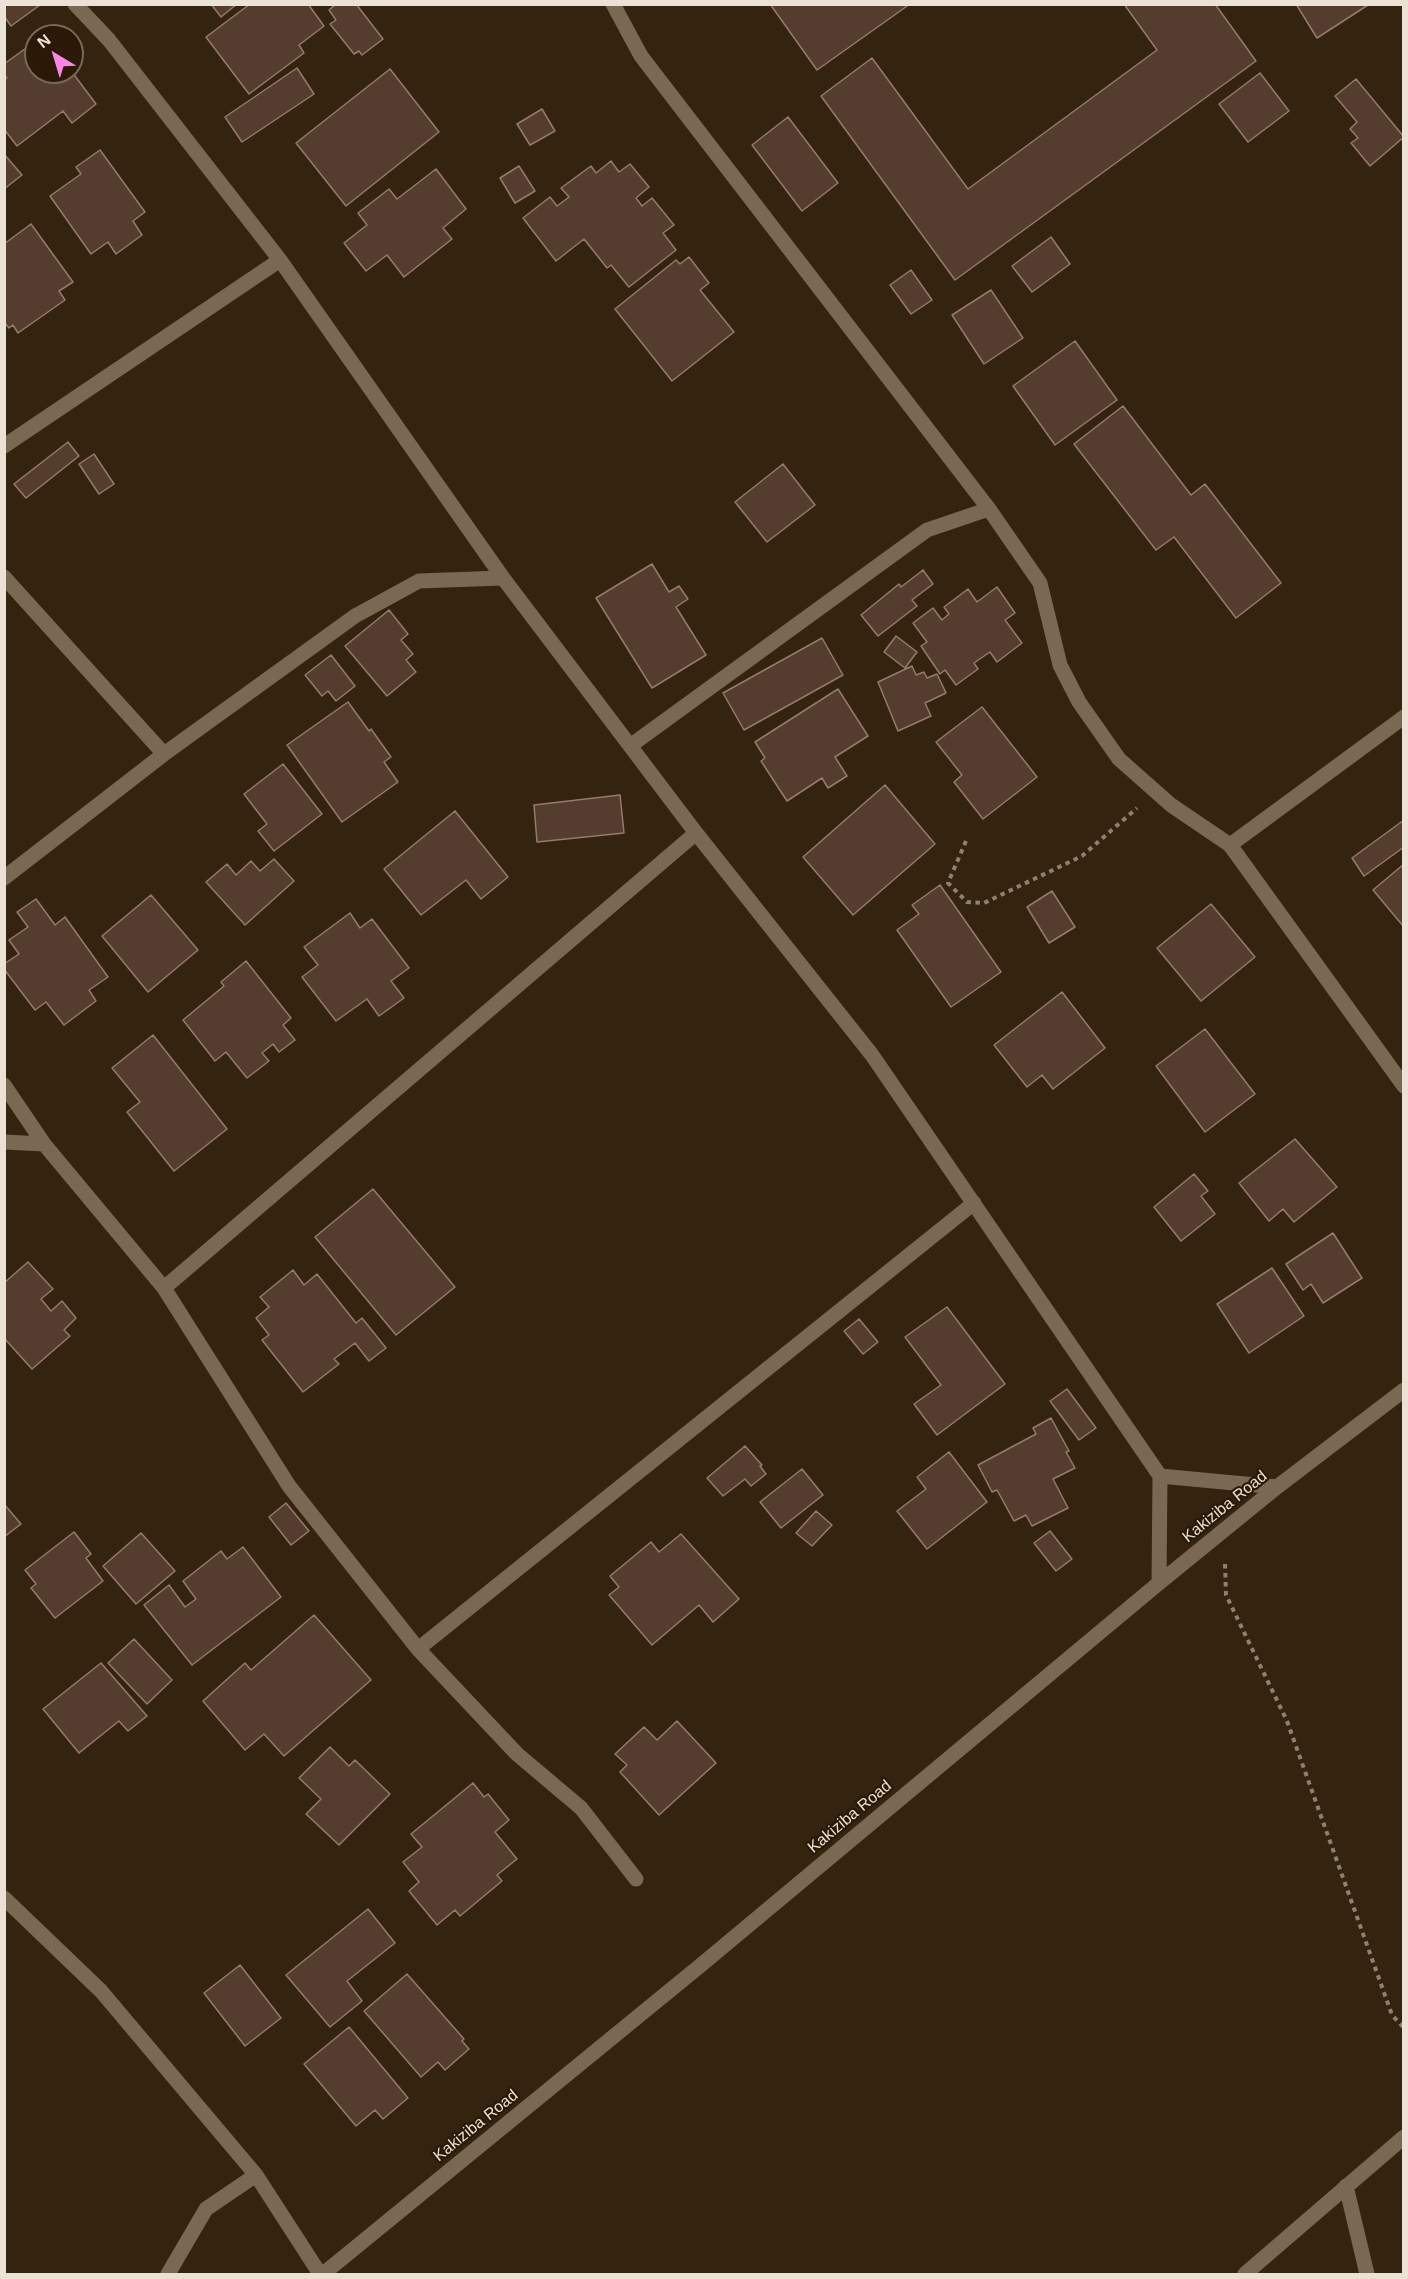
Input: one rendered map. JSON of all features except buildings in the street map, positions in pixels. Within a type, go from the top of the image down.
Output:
[{"type":"street","points":[[75,4],[109,40],[280,261],[503,578],[696,833],[872,1055],[974,1203],[1160,1476],[1159,1583]]},
{"type":"street","points":[[613,4],[641,56],[988,509],[1040,583],[1060,665],[1079,702],[1119,759],[1171,805],[1230,845],[1404,1086]]},
{"type":"street","points":[[4,446],[280,261]]},
{"type":"street","points":[[630,746],[927,530],[988,509]]},
{"type":"street","points":[[4,577],[164,754]]},
{"type":"street","points":[[4,878],[164,754],[355,616],[419,581],[503,578]]},
{"type":"street","points":[[1230,845],[1404,717]]},
{"type":"street","points":[[164,1288],[696,833]]},
{"type":"street","points":[[4,1085],[44,1144],[164,1288],[289,1486],[418,1649],[517,1754],[580,1808],[636,1879]]},
{"type":"street","points":[[4,1142],[44,1144]]},
{"type":"street","points":[[418,1649],[974,1203]]},
{"type":"street","name":"Kakiziba Road","points":[[321,2274],[701,1965],[1277,1486],[1404,1390]]},
{"type":"street","points":[[1160,1476],[1277,1486]]},
{"type":"street","points":[[4,1898],[101,1991],[255,2175],[321,2274]]},
{"type":"street","points":[[1245,2274],[1404,2137]]},
{"type":"street","points":[[168,2274],[206,2209],[255,2175]]},
{"type":"street","points":[[1346,2186],[1366,2274]]},
{"type":"path","points":[[966,841],[948,883],[967,902],[984,903],[1082,856],[1138,807],[1171,805]]},
{"type":"path","points":[[1224,1531],[1226,1595],[1287,1721],[1392,2015],[1404,2028]]}]
